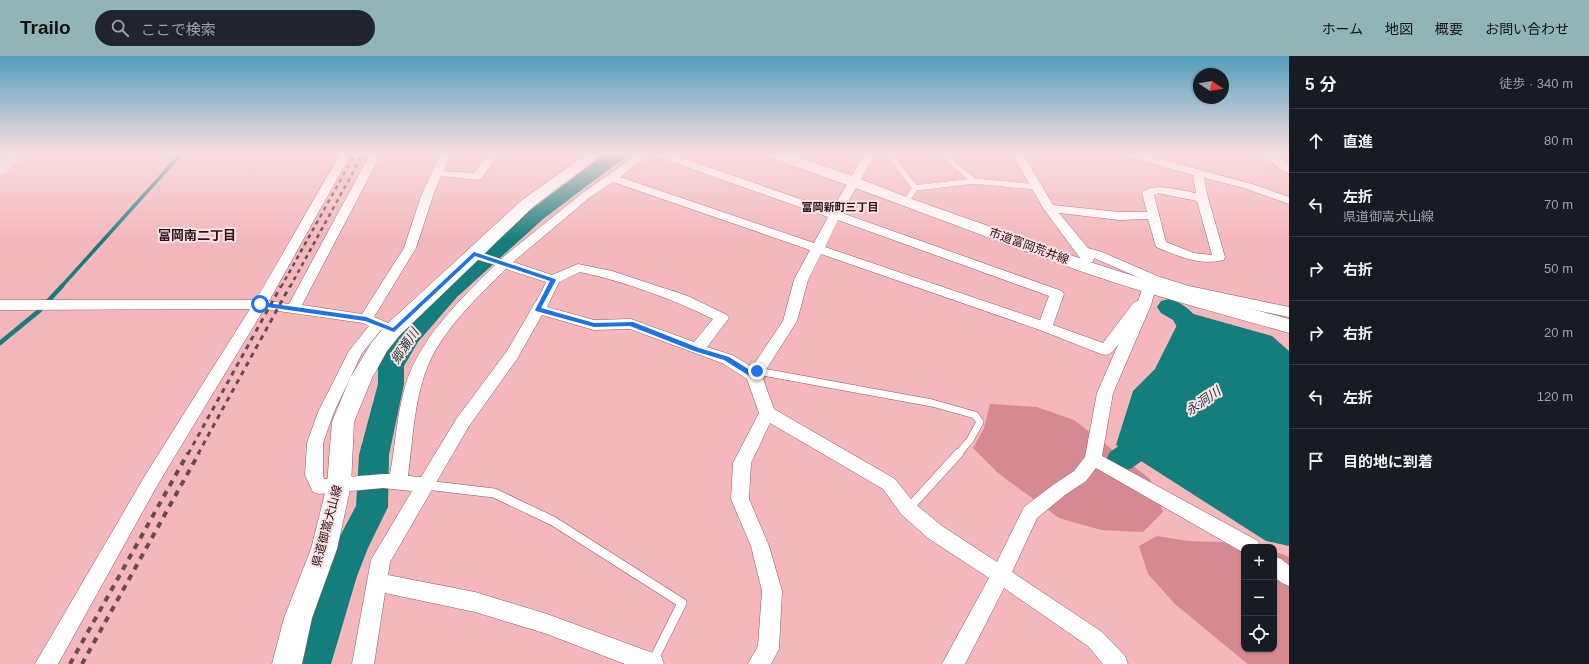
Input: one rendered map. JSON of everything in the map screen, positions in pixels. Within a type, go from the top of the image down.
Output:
[{"type":"main road","name":"県道御嵩犬山線","points":[[287,664],[298,618],[324,549],[339,485],[343,422],[361,378],[379,347],[379,325],[474,254],[528,204],[557,182]]},
{"type":"main road","name":"市道富岡荒井線","points":[[855,182],[911,195],[1086,259],[1147,296],[1289,326]]},
{"type":"street","points":[[46,664],[152,480],[260,304],[330,182]]},
{"type":"street","points":[[292,310],[361,182]]},
{"type":"street","points":[[0,305],[260,304],[379,325],[375,302],[410,248],[427,196],[433,182]]},
{"type":"street","points":[[390,482],[412,390],[422,362],[439,334],[465,303],[503,264],[585,196],[606,182]]},
{"type":"street","points":[[626,182],[818,248],[1106,350],[1147,296]]},
{"type":"street","points":[[741,182],[1057,294],[1044,327]]},
{"type":"street","points":[[755,374],[790,321],[801,280],[853,182]]},
{"type":"street","points":[[1033,182],[1049,208],[1086,259],[1090,252],[1152,279],[1175,287],[1223,299],[1289,312]]},
{"type":"street","points":[[1199,182],[1202,198],[1220,257],[1212,260],[1200,258],[1160,244],[1148,193],[1158,190],[1202,198]]},
{"type":"street","points":[[1234,182],[1289,201]]},
{"type":"street","points":[[1049,208],[1119,216],[1154,216]]},
{"type":"street","points":[[474,254],[553,280]]},
{"type":"street","points":[[363,664],[381,560],[463,422],[512,355],[538,310],[553,280],[578,268],[612,275],[683,299],[722,318],[697,349]]},
{"type":"street","points":[[953,664],[1001,575],[1030,513],[1059,490],[1080,476],[1093,459],[1105,393],[1147,296]]},
{"type":"street","points":[[538,310],[594,325],[631,324],[727,359],[755,374],[767,413],[889,484],[908,509],[935,532],[1095,639],[1117,664]]},
{"type":"street","points":[[759,664],[768,648],[772,591],[760,546],[740,499],[742,463],[767,413]]},
{"type":"street","points":[[1093,459],[1246,544]]},
{"type":"street","points":[[339,485],[390,482],[426,485]]},
{"type":"street","points":[[1277,567],[1289,577]]},
{"type":"street","points":[[378,582],[482,604],[547,624],[653,664]]},
{"type":"lane","points":[[904,182],[911,195],[968,182]]},
{"type":"lane","points":[[988,182],[1036,187]]},
{"type":"lane","points":[[755,374],[837,385],[924,402],[976,415],[980,422],[970,440],[908,509]]},
{"type":"lane","points":[[426,485],[494,493],[553,521],[682,603],[653,664]]},
{"type":"shaded area","points":[[990,404],[1037,407],[1074,420],[1150,479],[1163,512],[1143,532],[1101,530],[1059,518],[998,473],[973,448],[984,428]]},
{"type":"shaded area","points":[[1157,536],[1188,541],[1253,544],[1241,544],[1241,652],[1277,652],[1277,552],[1289,557],[1289,664],[1248,664],[1175,604],[1148,574],[1139,546]]},
{"type":"water","points":[[1190,313],[1272,336],[1289,351],[1289,546],[1266,541],[1116,445],[1133,391],[1155,369],[1182,315]]},
{"type":"waterway","points":[[61,287],[155,182]]},
{"type":"waterway","name":"郷瀬川","points":[[312,664],[340,576],[352,546],[372,507],[374,455],[391,384],[391,366],[408,337],[449,292],[536,215],[580,182]]},
{"type":"waterway","points":[[0,343],[39,311],[62,286]]},
{"type":"waterway","name":"永洞川","points":[[1169,307],[1182,315],[1200,345]]},
{"type":"waterway","name":"永洞川","points":[[1121,460],[1159,433]]},
{"type":"railway","points":[[281,287],[339,182]]},
{"type":"railway","points":[[290,287],[347,182]]},
{"type":"railway","points":[[188,454],[281,286]]},
{"type":"railway","points":[[198,454],[290,286]]},
{"type":"railway","points":[[70,664],[188,453]]},
{"type":"railway","points":[[82,664],[199,453]]},
{"type":"district","name":"富岡新町三丁目","points":[[840,207]]},
{"type":"district","name":"富岡南二丁目","points":[[197,235]]},
{"type":"route","points":[[260,304],[366,320],[394,330],[474,254],[553,280],[549,291],[538,310],[594,325],[631,324],[727,359],[754,376],[757,371]]}]
